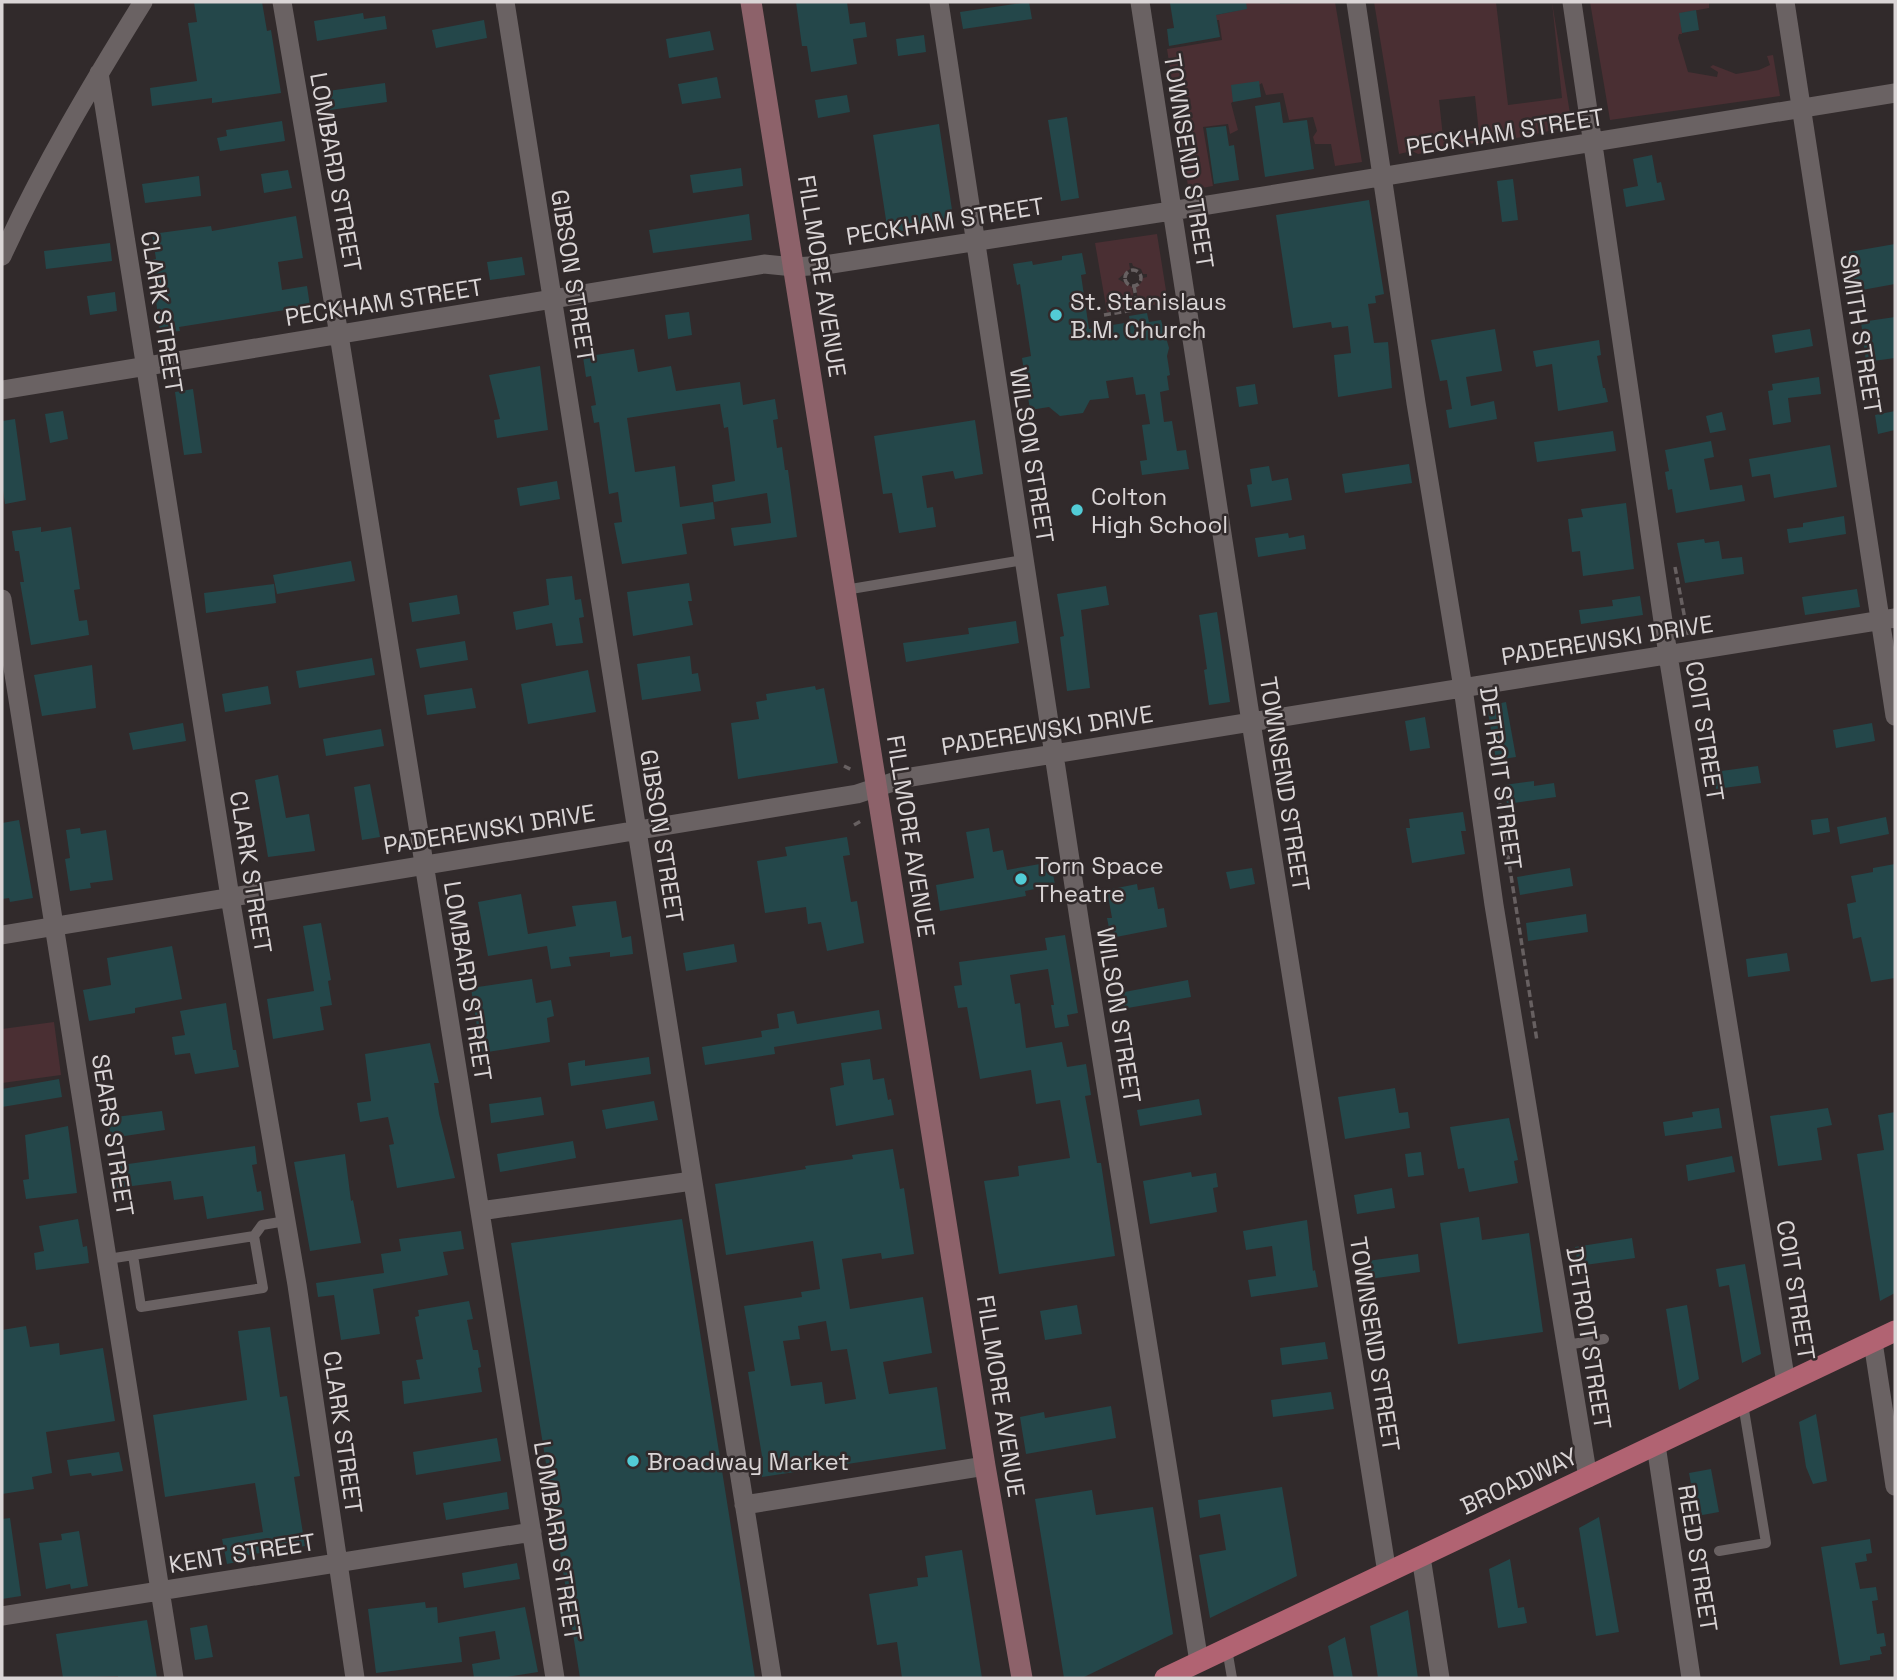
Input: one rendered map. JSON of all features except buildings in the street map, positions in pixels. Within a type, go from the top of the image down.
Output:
[{"type":"main road","name":"BROADWAY","points":[[1165,1678],[1190,1670],[1227,1649],[1895,1331]]},
{"type":"street","points":[[2,256],[8,232],[143,2]]},
{"type":"street","name":"LOMBARD STREET","points":[[282,2],[339,335],[555,1678]]},
{"type":"street","name":"GIBSON STREET","points":[[505,2],[772,1678]]},
{"type":"street","name":"FILLMORE AVENUE","points":[[751,2],[985,1466],[1023,1678]]},
{"type":"street","name":"WILSON STREET","points":[[939,2],[1190,1670]]},
{"type":"street","name":"TOWNSEND STREET","points":[[1140,2],[1251,722],[1387,1573]]},
{"type":"street","name":"DETROIT STREET","points":[[1356,2],[1416,403],[1463,688],[1494,905],[1588,1478]]},
{"type":"street","name":"COIT STREET","points":[[1572,2],[1668,654],[1786,1383]]},
{"type":"street","name":"SMITH STREET","points":[[1785,2],[1887,619],[1895,716]]},
{"type":"street","name":"CLARK STREET","points":[[99,73],[230,897],[286,1221],[355,1678]]},
{"type":"street","name":"PECKHAM STREET","points":[[2,390],[764,264],[794,267],[825,265],[1895,93]]},
{"type":"street","name":"SEARS STREET","points":[[2,599],[174,1678]]},
{"type":"street","name":"PADEREWSKI DRIVE","points":[[2,935],[857,794],[905,778],[1887,619]]},
{"type":"street","points":[[480,1211],[692,1181]]},
{"type":"street","points":[[1873,1342],[1895,1486]]},
{"type":"street","name":"REED STREET","points":[[1656,1445],[1691,1678]]},
{"type":"street","points":[[744,1505],[985,1466]]},
{"type":"street","name":"KENT STREET","points":[[2,1616],[532,1532]]},
{"type":"street","points":[[1421,1557],[1440,1678]]},
{"type":"lane","points":[[845,590],[1023,560]]},
{"type":"lane","points":[[108,1259],[254,1236],[262,1225],[286,1221]]},
{"type":"lane","points":[[133,1255],[141,1307],[181,1301],[263,1288],[254,1236]]},
{"type":"lane","points":[[1566,1345],[1604,1339]]},
{"type":"lane","points":[[1719,1551],[1766,1543],[1744,1404]]},
{"type":"lane","points":[[1227,1649],[1232,1678]]},
{"type":"path","points":[[810,236],[820,234]]},
{"type":"path","points":[[1131,263],[1132,270]]},
{"type":"path","points":[[1132,270],[1139,272],[1141,276],[1139,284],[1134,286],[1122,279],[1132,270]]},
{"type":"path","points":[[1141,276],[1147,275]]},
{"type":"path","points":[[1134,286],[1138,309]]},
{"type":"path","points":[[1104,314],[1172,304]]},
{"type":"path","points":[[844,766],[852,770]]},
{"type":"path","points":[[855,825],[861,821]]},
{"type":"shaded area","points":[[1238,2],[1335,2],[1362,162],[1335,166],[1331,144],[1315,144],[1313,137],[1317,131],[1313,117],[1289,120],[1283,93],[1266,95],[1262,83],[1231,103],[1238,130],[1230,134],[1228,124],[1203,127],[1213,186],[1191,190],[1191,186],[1188,186],[1167,49],[1222,40],[1219,20],[1198,22],[1197,19],[1240,10]]},
{"type":"shaded area","points":[[1374,2],[1496,2],[1508,105],[1562,98],[1552,2],[1572,126],[1508,140],[1505,136],[1499,136],[1494,142],[1485,141],[1418,154],[1412,151],[1399,154]],"holes":[[[1475,96],[1479,133],[1443,137],[1439,100]]]},
{"type":"shaded area","points":[[1590,2],[1709,2],[1709,8],[1681,13],[1682,34],[1679,34],[1678,38],[1688,72],[1717,77],[1718,72],[1710,67],[1713,65],[1736,74],[1759,70],[1770,65],[1767,56],[1773,55],[1780,96],[1610,120]]},
{"type":"shaded area","points":[[1157,234],[1168,303],[1139,307],[1136,287],[1147,274],[1129,263],[1130,269],[1118,279],[1132,287],[1135,307],[1107,312],[1095,243]]},
{"type":"shaded area","points":[[54,1022],[61,1075],[2,1083],[2,1029]]},
{"type":"place","name":"St. Stanislaus B.M. Church","points":[[1056,315]]},
{"type":"place","name":"Colton High School","points":[[1077,510]]},
{"type":"place","name":"Torn Space Theatre","points":[[1021,879]]},
{"type":"place","name":"Broadway Market","points":[[633,1461]]}]
